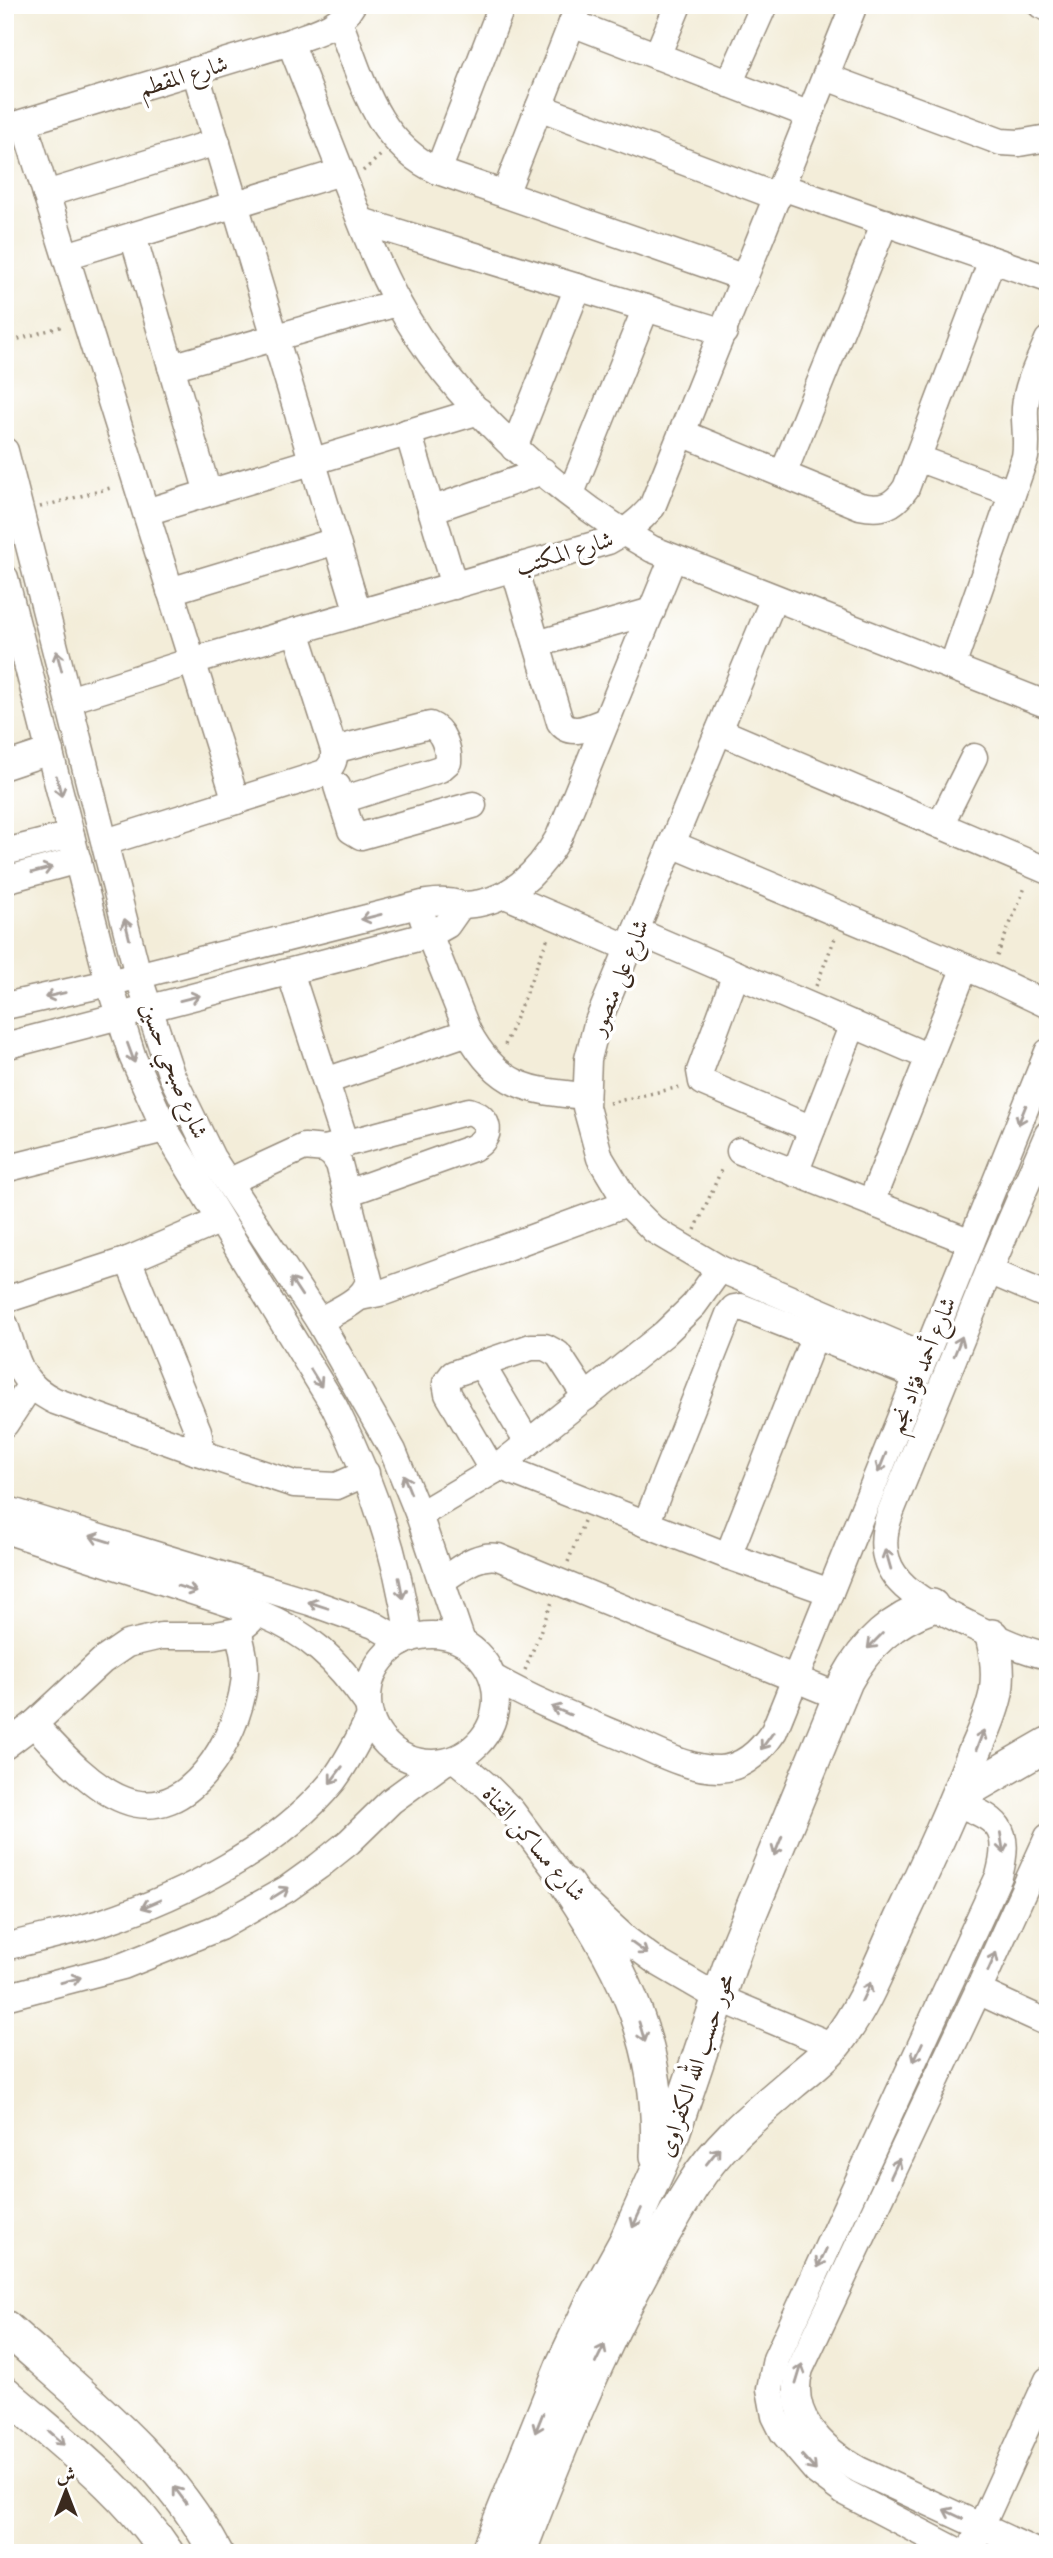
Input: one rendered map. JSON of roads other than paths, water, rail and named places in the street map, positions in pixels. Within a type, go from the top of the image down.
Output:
[{"type":"main road","name":"محور حسب الله الكفراوى","points":[[487,2553],[564,2362],[655,2178],[692,2081],[734,1950],[854,1666],[875,1640],[901,1619],[932,1606]]},
{"type":"main road","name":"محور حسب الله الكفراوى","points":[[519,2553],[562,2438],[589,2376],[619,2315],[691,2189],[712,2158],[738,2129],[834,2046],[857,2010],[956,1799],[996,1695],[997,1665],[992,1636]]},
{"type":"main road","points":[[956,1799],[1048,1744]]},
{"type":"main road","points":[[567,1885],[607,1947],[623,1978],[645,2042],[656,2110],[655,2178]]},
{"type":"main road","points":[[5,2327],[140,2449],[179,2494],[216,2553]]},
{"type":"main road","points":[[5,2393],[127,2501],[167,2553]]},
{"type":"street","points":[[438,171],[502,5]]},
{"type":"street","points":[[657,56],[678,5]]},
{"type":"street","points":[[729,84],[764,5]]},
{"type":"street","name":"شارع المكتب","points":[[69,700],[192,661],[608,541],[624,533],[652,507],[854,5]]},
{"type":"street","points":[[1041,5],[1048,8]]},
{"type":"street","points":[[345,13],[376,113],[396,142],[415,159],[438,171],[746,278]]},
{"type":"street","name":"شارع المقطم","points":[[15,126],[290,42],[321,30],[345,13]]},
{"type":"street","points":[[505,194],[575,14],[657,56],[810,114]]},
{"type":"street","points":[[290,42],[377,262],[397,303],[421,341],[449,377],[514,448],[624,533],[673,558],[1048,705]]},
{"type":"street","points":[[195,71],[358,613]]},
{"type":"street","points":[[826,76],[1002,142],[1019,143],[1048,138]]},
{"type":"street","points":[[539,107],[780,192],[885,222],[1048,279]]},
{"type":"street","points":[[15,126],[46,194],[236,801]]},
{"type":"street","points":[[46,194],[217,142]]},
{"type":"street","points":[[66,256],[235,204],[344,179]]},
{"type":"street","points":[[361,220],[724,332]]},
{"type":"street","points":[[783,474],[885,222]]},
{"type":"street","points":[[133,236],[208,493]]},
{"type":"street","points":[[682,433],[874,509],[887,507],[898,499],[906,488],[992,260]]},
{"type":"street","points":[[514,448],[578,287]]},
{"type":"street","points":[[172,368],[397,303]]},
{"type":"street","points":[[571,493],[646,308]]},
{"type":"street","points":[[951,667],[1027,445],[1036,413],[1030,386],[1048,340]]},
{"type":"street","points":[[146,512],[479,411]]},
{"type":"street","points":[[408,432],[454,586]]},
{"type":"street","name":"شارع صبحي حسين","points":[[5,451],[138,975],[182,1100],[228,1182],[319,1321],[377,1420],[407,1482],[462,1642]]},
{"type":"street","points":[[917,458],[1012,493]]},
{"type":"street","points":[[431,509],[543,471]]},
{"type":"street","points":[[170,591],[336,541]]},
{"type":"street","points":[[5,1006],[109,983],[417,905],[438,901],[461,905],[484,902],[505,895],[527,880],[546,861],[559,838],[673,558]]},
{"type":"street","points":[[513,568],[564,727],[575,731],[606,721]]},
{"type":"street","name":"شارع صبحي حسين","points":[[5,578],[11,625],[50,751],[109,983],[133,1058],[165,1129],[334,1406],[366,1474],[379,1508],[398,1575],[406,1640]]},
{"type":"street","name":"شارع على منصور","points":[[774,598],[597,1024],[588,1059],[586,1101],[600,1158],[627,1203],[654,1230],[720,1269],[921,1366]]},
{"type":"street","points":[[537,644],[652,611]]},
{"type":"street","points":[[296,631],[351,830],[361,836],[473,805]]},
{"type":"street","points":[[106,842],[324,773],[333,759],[430,725],[441,732],[449,757],[448,762],[439,769],[342,800]]},
{"type":"street","points":[[719,730],[1041,868]]},
{"type":"street","points":[[5,766],[50,751]]},
{"type":"street","points":[[940,825],[974,757]]},
{"type":"street","points":[[5,852],[71,835]]},
{"type":"street","points":[[672,844],[977,972],[1048,1005]]},
{"type":"street","points":[[5,880],[78,860]]},
{"type":"street","points":[[505,895],[556,917],[736,974],[929,1057]]},
{"type":"street","points":[[417,905],[468,1032],[478,1050],[496,1069],[522,1086],[586,1101]]},
{"type":"street","points":[[5,1046],[429,935],[447,925],[461,905]]},
{"type":"street","points":[[290,972],[326,1081],[335,1147],[368,1274],[368,1287],[360,1297]]},
{"type":"street","points":[[871,1202],[929,1057],[977,972]]},
{"type":"street","points":[[736,974],[700,1071],[702,1082],[812,1129]]},
{"type":"street","points":[[795,1172],[853,1024]]},
{"type":"street","points":[[326,1081],[468,1032]]},
{"type":"street","name":"شارع أحمد فؤاد نجم","points":[[795,1679],[1048,1052]]},
{"type":"street","points":[[228,1182],[304,1147],[335,1147],[469,1111],[479,1115],[486,1123],[487,1133],[482,1143],[473,1148],[347,1193]]},
{"type":"street","points":[[5,1169],[165,1129]]},
{"type":"street","name":"شارع أحمد فؤاد نجم","points":[[1048,1134],[886,1524],[884,1551],[894,1577],[914,1596],[992,1636],[1048,1657]]},
{"type":"street","points":[[733,1155],[795,1172],[971,1242]]},
{"type":"street","points":[[319,1321],[360,1297],[384,1292],[627,1203]]},
{"type":"street","points":[[5,1300],[128,1260],[219,1221]]},
{"type":"street","points":[[128,1260],[198,1431],[200,1441],[197,1452]]},
{"type":"street","points":[[419,1515],[496,1469],[586,1397],[679,1320],[720,1269]]},
{"type":"street","points":[[989,1271],[1046,1304]]},
{"type":"street","points":[[646,1524],[731,1310],[741,1307],[815,1335],[921,1366]]},
{"type":"street","points":[[5,1325],[21,1372],[30,1386],[55,1401],[294,1484],[337,1486],[366,1474]]},
{"type":"street","points":[[728,1556],[815,1335]]},
{"type":"street","points":[[586,1397],[558,1354],[545,1347],[531,1347],[453,1374],[449,1377],[446,1388],[496,1469],[830,1592]]},
{"type":"street","points":[[481,1364],[528,1443]]},
{"type":"street","points":[[5,1424],[30,1386]]},
{"type":"street","points":[[5,1509],[332,1610],[406,1640]]},
{"type":"street","points":[[5,1530],[280,1621],[315,1644],[346,1673],[369,1710],[382,1740],[403,1757],[416,1762],[449,1761]]},
{"type":"street","points":[[441,1581],[473,1560],[498,1557],[840,1697]]},
{"type":"street","points":[[5,1746],[34,1724],[102,1661],[127,1644],[161,1636],[211,1636],[238,1631],[260,1613]]},
{"type":"street","points":[[34,1724],[65,1758],[108,1792],[125,1801],[152,1803],[178,1795],[197,1783],[219,1754],[238,1714],[245,1682],[245,1656],[238,1631]]},
{"type":"street","points":[[5,1947],[101,1923],[188,1888],[242,1857],[299,1816],[317,1799],[348,1760],[369,1710],[368,1688],[380,1661],[390,1650],[406,1640],[436,1635],[462,1642],[481,1657],[494,1678],[497,1706],[491,1726],[479,1744],[391,1801],[349,1842],[287,1889],[220,1927],[123,1966],[5,1997]]},
{"type":"street","points":[[494,1678],[525,1696],[687,1764],[721,1769],[738,1765],[753,1757],[765,1745],[774,1731],[795,1679]]},
{"type":"street","name":"شارع مساكن القناة","points":[[449,1761],[487,1786],[511,1810],[567,1885],[627,1940],[657,1962],[719,1998],[834,2046]]},
{"type":"street","points":[[956,1799],[983,1812],[997,1825],[1004,1844],[1002,1865],[776,2359],[771,2375],[770,2399],[793,2425],[848,2464],[1038,2553]]},
{"type":"street","points":[[961,2553],[831,2484],[806,2461],[793,2425],[795,2388],[800,2369],[1048,1838]]},
{"type":"street","points":[[978,1992],[1048,2023]]},
{"type":"street","points":[[969,2553],[1048,2380]]}]
